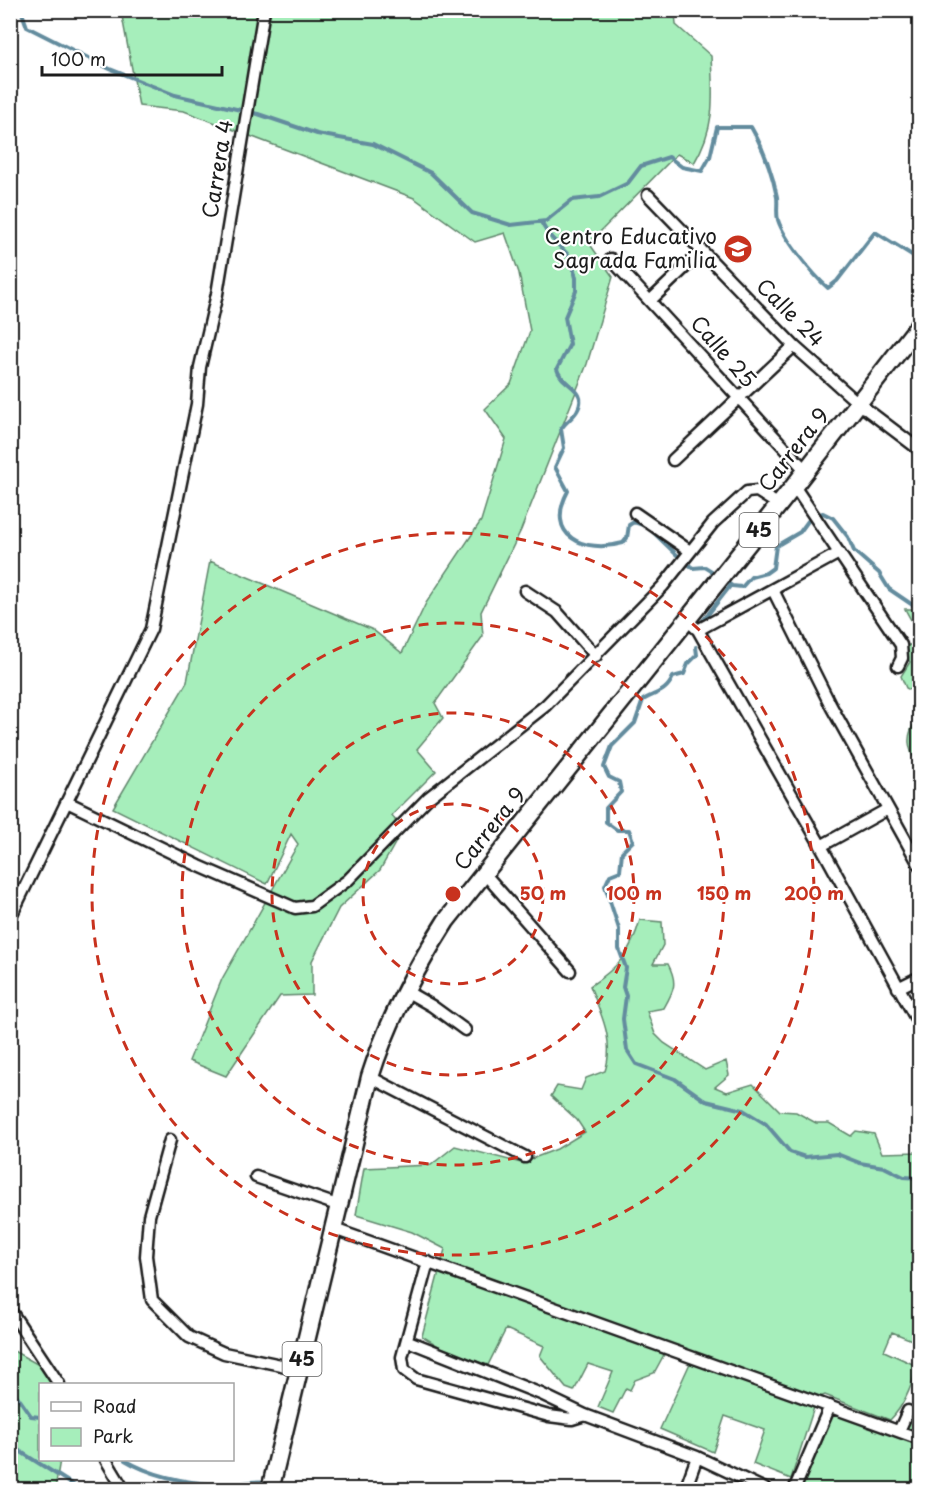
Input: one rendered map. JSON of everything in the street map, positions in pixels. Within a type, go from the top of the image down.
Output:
[{"type":"highway","name":"Carrera 9","points":[[270,1490],[370,1077],[387,1026],[404,990],[446,921],[692,625],[721,578],[920,324]]},
{"type":"street","name":"Carrera 4","points":[[10,918],[151,629],[197,404],[200,368],[264,10]]},
{"type":"street","name":"Calle 24","points":[[648,195],[794,346],[858,403],[920,450]]},
{"type":"street","points":[[651,300],[702,251]]},
{"type":"street","name":"Calle 25","points":[[611,258],[806,471]]},
{"type":"street","points":[[673,460],[794,346]]},
{"type":"street","points":[[794,486],[901,645],[902,658],[898,666]]},
{"type":"street","points":[[68,801],[199,866],[295,908],[312,906],[348,880],[428,798],[545,706],[663,586],[713,523],[747,492],[757,491],[779,505]]},
{"type":"street","points":[[635,513],[690,551]]},
{"type":"street","points":[[839,553],[773,590],[692,625],[821,846],[920,1026]]},
{"type":"street","points":[[773,590],[920,866]]},
{"type":"street","points":[[525,591],[557,612],[596,656]]},
{"type":"street","points":[[821,846],[888,809]]},
{"type":"street","points":[[484,873],[570,971]]},
{"type":"street","points":[[898,988],[920,977]]},
{"type":"street","points":[[404,990],[465,1030]]},
{"type":"street","points":[[370,1077],[525,1157]]},
{"type":"street","points":[[170,1140],[149,1216],[146,1256],[152,1300],[189,1337],[224,1353],[300,1369]]},
{"type":"street","points":[[256,1177],[340,1206]]},
{"type":"street","points":[[334,1229],[920,1438]]},
{"type":"street","points":[[428,1262],[402,1357],[404,1370],[416,1379],[549,1416],[572,1419],[585,1415]]},
{"type":"street","points":[[10,1310],[58,1383]]},
{"type":"street","points":[[408,1341],[542,1394],[585,1415],[697,1457],[767,1490]]},
{"type":"street","points":[[794,1490],[830,1406]]},
{"type":"street","points":[[899,1431],[908,1411]]},
{"type":"street","points":[[685,1490],[697,1457]]},
{"type":"street","points":[[107,1461],[124,1490]]},
{"type":"green space","points":[[121,11],[675,11],[676,25],[711,56],[712,111],[710,124],[694,163],[677,154],[589,243],[613,277],[587,364],[521,530],[481,612],[483,636],[435,703],[443,718],[417,749],[436,771],[392,815],[402,831],[380,870],[339,908],[312,961],[312,995],[280,996],[226,1076],[189,1061],[222,979],[298,844],[291,834],[267,884],[113,808],[187,682],[210,561],[373,630],[402,653],[426,603],[481,521],[506,439],[485,409],[511,384],[530,331],[519,273],[505,233],[475,242],[414,198],[184,111],[139,106]]},
{"type":"green space","points":[[905,609],[919,609],[919,685],[912,691],[906,688],[901,676],[910,662],[903,651],[905,645],[917,645],[917,631]]},
{"type":"green space","points":[[919,698],[920,763],[917,764],[910,748],[909,737],[916,721],[912,708],[915,707]]},
{"type":"green space","points":[[640,920],[662,922],[663,945],[653,964],[668,964],[674,982],[664,1008],[647,1011],[655,1034],[664,1043],[705,1070],[726,1061],[729,1075],[715,1087],[727,1092],[753,1084],[780,1111],[796,1112],[816,1123],[829,1123],[851,1136],[856,1131],[874,1134],[882,1153],[919,1152],[919,1343],[892,1332],[884,1351],[917,1366],[910,1388],[904,1402],[890,1420],[825,1395],[817,1398],[791,1479],[753,1464],[765,1430],[725,1416],[713,1452],[660,1429],[691,1361],[666,1351],[654,1373],[635,1380],[630,1390],[626,1388],[613,1413],[598,1407],[613,1372],[588,1364],[574,1391],[566,1388],[540,1356],[544,1346],[506,1329],[488,1365],[445,1350],[422,1336],[445,1249],[412,1232],[356,1215],[364,1168],[431,1165],[455,1146],[521,1163],[557,1149],[585,1132],[577,1120],[551,1096],[557,1086],[581,1090],[586,1078],[605,1071],[608,1060],[608,1038],[590,986],[609,972],[622,958],[628,950]]},
{"type":"green space","points":[[10,1349],[48,1370],[54,1383],[39,1383],[39,1461],[60,1461],[55,1489],[11,1489]]},
{"type":"green space","points":[[833,1410],[895,1435],[911,1417],[919,1416],[919,1489],[838,1490],[838,1486],[836,1489],[799,1490]]},
{"type":"waterway","points":[[21,10],[27,27],[110,69],[175,95],[258,114],[317,134],[373,144],[431,173],[472,213],[511,225],[546,221],[572,200],[599,197],[628,183],[641,166],[669,157],[682,167],[702,171],[710,157],[717,127],[751,127],[770,170],[777,197],[777,217],[781,228],[800,256],[828,288],[837,281],[875,232],[920,260]]},
{"type":"waterway","points":[[541,222],[548,234],[571,258],[576,278],[576,291],[565,317],[570,344],[557,369],[580,398],[577,411],[561,429],[564,448],[555,467],[568,491],[562,507],[561,520],[565,530],[572,538],[595,546],[623,543],[627,538],[629,525],[634,522],[646,526]]},
{"type":"waterway","points":[[817,515],[823,513],[833,518],[848,537],[854,551],[879,573],[889,589],[920,610]]},
{"type":"waterway","points":[[724,580],[732,586],[742,587],[751,577],[766,573],[773,568],[776,546],[800,532],[808,521]]},
{"type":"waterway","points":[[652,531],[679,557]]},
{"type":"waterway","points":[[685,562],[693,568],[705,567],[718,575]]},
{"type":"waterway","points":[[702,622],[731,585]]},
{"type":"waterway","points":[[696,647],[697,655],[688,664],[684,674],[673,677],[664,689],[643,700],[635,723],[612,746],[604,767],[609,777],[619,782],[621,792],[606,808],[606,822],[617,830],[629,830],[633,841],[622,852],[620,871],[610,875],[605,886],[619,929],[619,949],[626,968],[623,987],[626,996],[623,1019],[627,1050],[636,1064],[675,1079],[706,1101],[743,1110],[766,1124],[790,1152],[805,1157],[837,1154],[860,1163],[884,1167],[904,1177],[920,1178]]},
{"type":"waterway","points":[[10,1386],[31,1416],[39,1417]]},
{"type":"waterway","points":[[10,1445],[81,1490]]},
{"type":"waterway","points":[[127,1461],[159,1475],[196,1483],[226,1485],[255,1481],[267,1482]]},
{"type":"waterway","points":[[275,1484],[297,1490]]},
{"type":"place","name":"Centro Educativo Sagrada Familia","points":[[738,249]]}]
